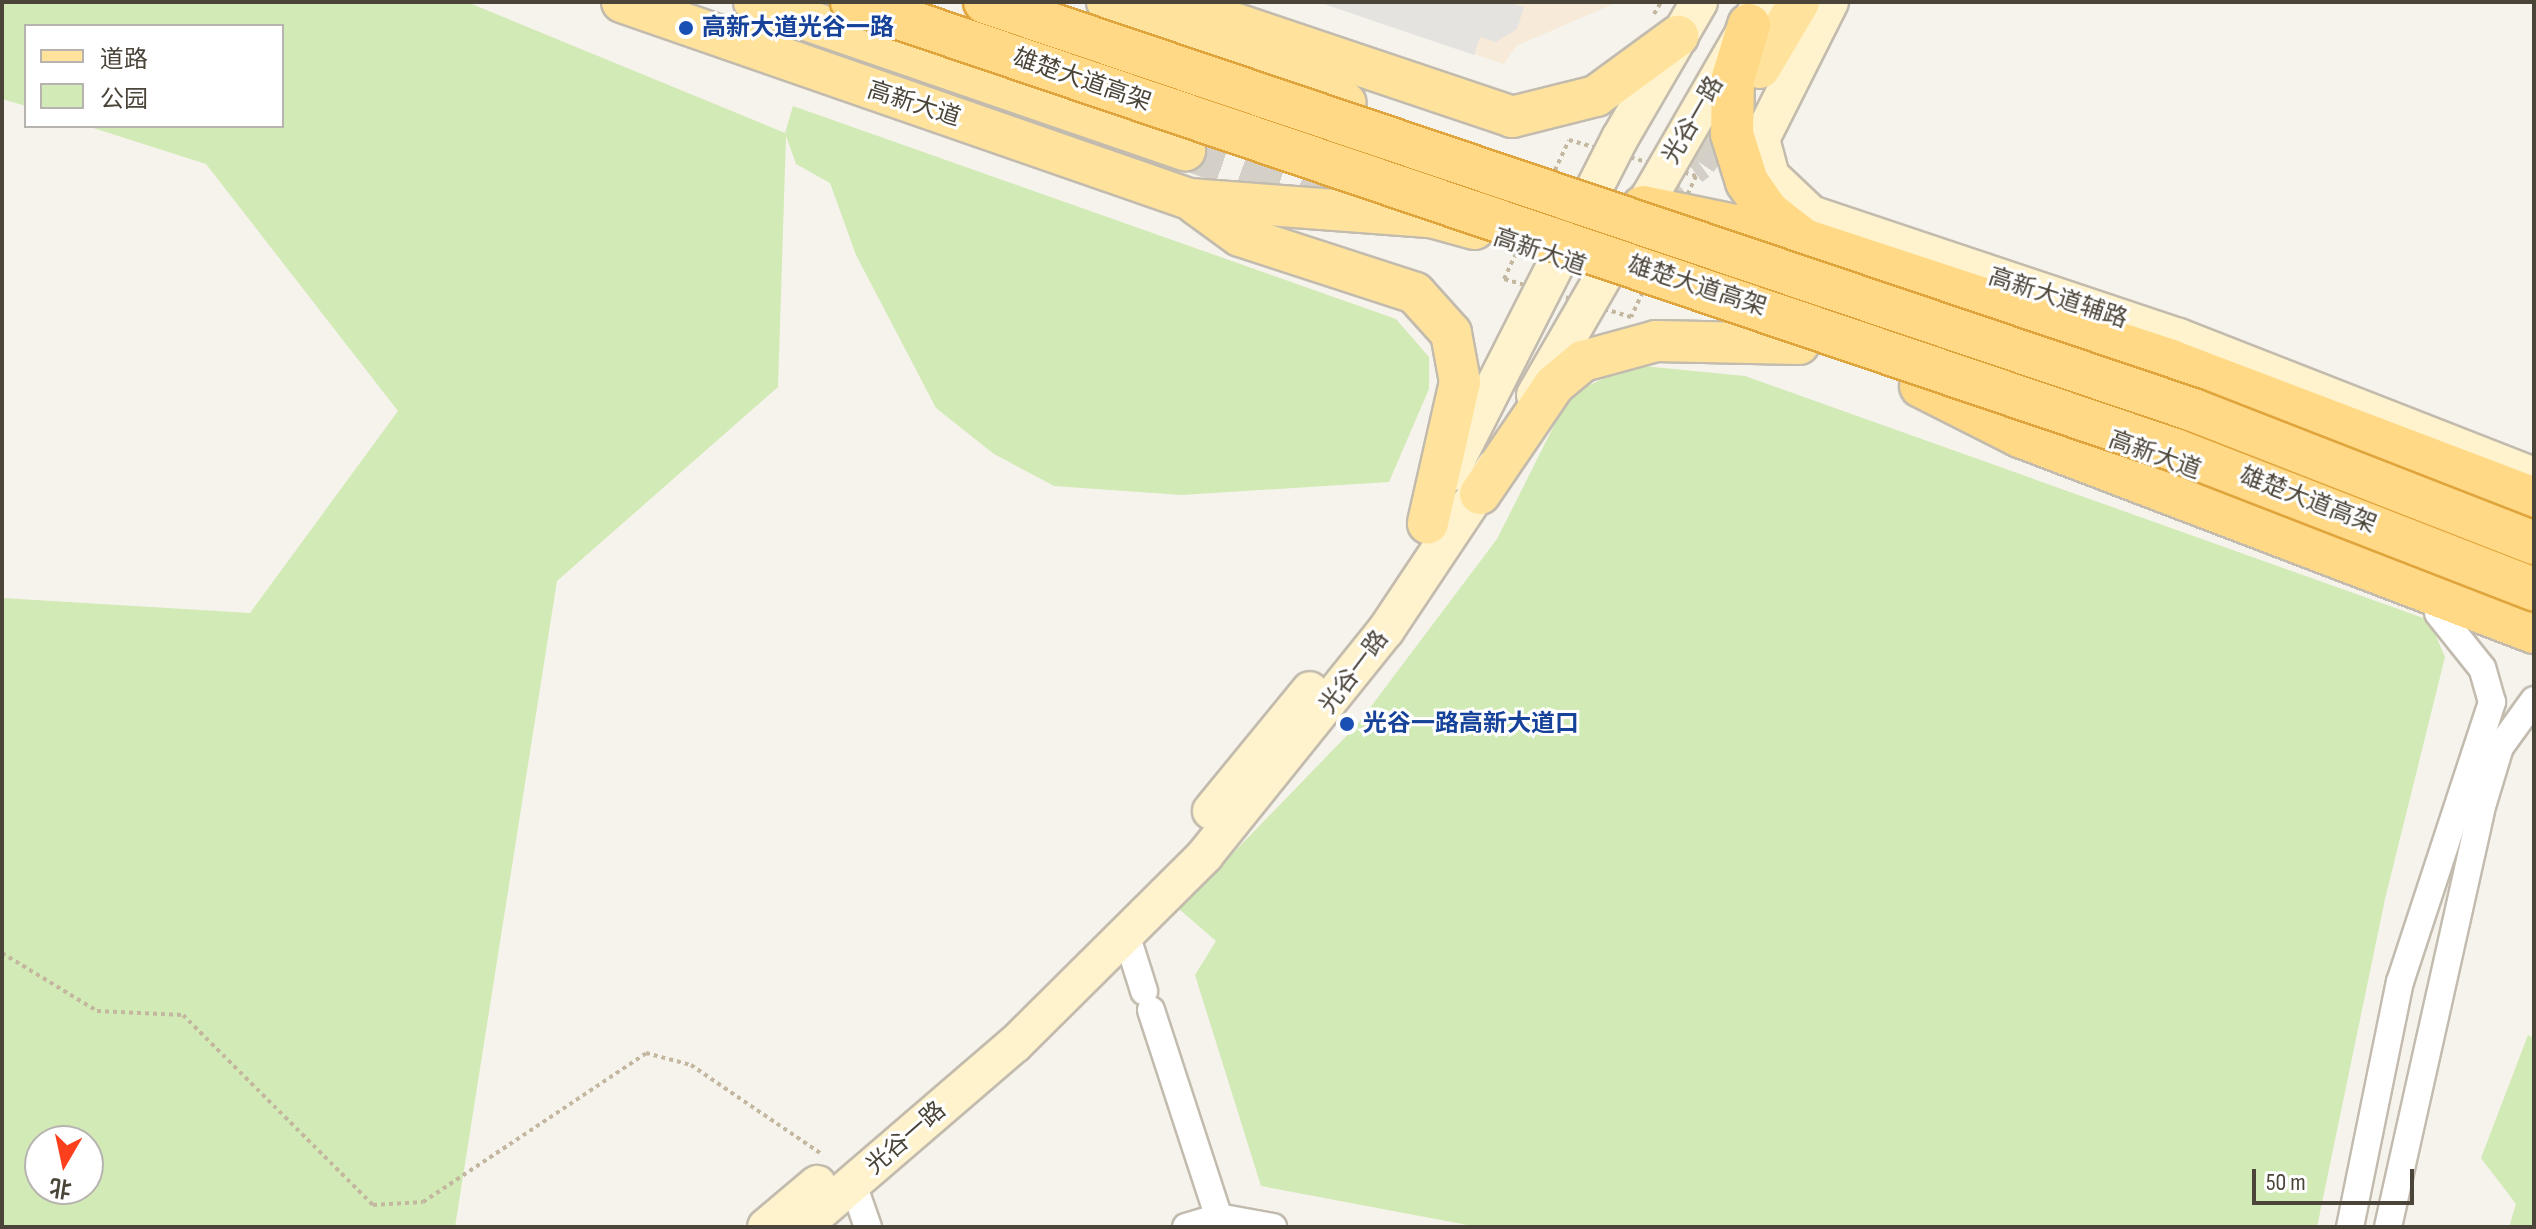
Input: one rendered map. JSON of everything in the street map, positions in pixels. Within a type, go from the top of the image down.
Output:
[{"type":"highway","name":"雄楚大道高架","points":[[852,2],[2175,450],[2534,589]]},
{"type":"highway","name":"雄楚大道高架","points":[[985,2],[2193,410],[2534,543]]},
{"type":"highway","points":[[1768,9],[1733,78],[1732,134],[1754,192],[1804,240]]},
{"type":"highway","points":[[1643,207],[1804,240],[2171,361],[2534,499]]},
{"type":"highway","points":[[1921,386],[2020,436],[2134,476],[2534,632]]},
{"type":"main road","name":"高新大道","points":[[622,2],[1189,199],[1452,221],[1921,386],[2029,411],[2534,601]]},
{"type":"main road","points":[[754,2],[1185,150]]},
{"type":"main road","points":[[1107,2],[1353,105],[1961,319],[2534,528]]},
{"type":"main road","points":[[1171,2],[1512,117],[1596,96],[1678,36]]},
{"type":"main road","name":"光谷一路","points":[[802,1227],[846,1175],[1003,1024],[1194,831],[1356,631],[1428,523],[1491,390],[1594,190],[1699,2]]},
{"type":"main road","points":[[1708,2],[1709,24],[1722,31],[1768,9]]},
{"type":"main road","name":"高新大道辅路","points":[[1830,2],[1761,139],[1771,176],[1811,214],[2179,337],[2534,476]]},
{"type":"main road","points":[[1760,68],[1768,9]]},
{"type":"main road","name":"光谷一路","points":[[766,1227],[846,1175],[1127,937],[1291,756],[1480,494],[1643,207],[1768,9]]},
{"type":"main road","points":[[1328,212],[1366,196],[1389,173],[1388,143],[1353,105]]},
{"type":"main road","points":[[1189,199],[1240,236],[1415,293],[1451,333],[1460,382],[1428,523]]},
{"type":"main road","points":[[1961,319],[1921,336],[1942,380],[2029,411]]},
{"type":"main road","points":[[1480,494],[1554,385],[1583,361],[1656,341],[1799,344]]},
{"type":"main road","points":[[1491,390],[1527,368],[1529,406]]},
{"type":"main road","points":[[1921,386],[2018,458],[2438,613],[2534,653]]},
{"type":"street","points":[[2350,1227],[2407,956],[2492,702],[2482,668],[2438,613]]},
{"type":"street","points":[[2388,1227],[2483,803],[2500,747],[2534,700]]},
{"type":"street","points":[[1127,937],[1220,1222]]},
{"type":"street","points":[[846,1175],[868,1227]]},
{"type":"street","points":[[1186,1227],[1220,1222],[1273,1227]]},
{"type":"path","points":[[2,953],[97,1011],[183,1015],[373,1205],[423,1202],[646,1053],[691,1065],[846,1175]]},
{"type":"shaded area","points":[[1318,2],[1618,2],[1516,46],[1504,64]]},
{"type":"shaded area","points":[[1318,2],[1508,2],[1524,7],[1517,29],[1496,42],[1480,37],[1474,55]]},
{"type":"green space","points":[[2,2],[467,2],[785,133],[793,106],[1396,319],[1429,357],[1429,389],[1389,482],[1182,495],[1054,486],[994,454],[936,408],[856,255],[830,183],[796,164],[786,136],[778,387],[557,581],[455,1227],[2,1227],[2,598],[250,613],[398,411],[206,164],[93,128],[284,128],[284,24],[24,24],[24,105],[2,99]]},
{"type":"green space","points":[[1633,365],[1745,376],[2429,620],[2445,657],[2385,899],[2317,1227],[1478,1227],[1261,1186],[1195,975],[1216,941],[1179,909],[1357,725],[1497,539],[1570,394]]},
{"type":"green space","points":[[2528,1035],[2534,1038],[2534,1227],[2509,1227],[2516,1204],[2481,1158]]},
{"type":"tunnel","points":[[1642,202],[1697,161],[1741,96]]},
{"type":"tunnel","points":[[1185,150],[1340,205]]},
{"type":"place","name":"高新大道光谷一路","points":[[686,28]]},
{"type":"place","name":"光谷一路高新大道口","points":[[1347,724]]}]
